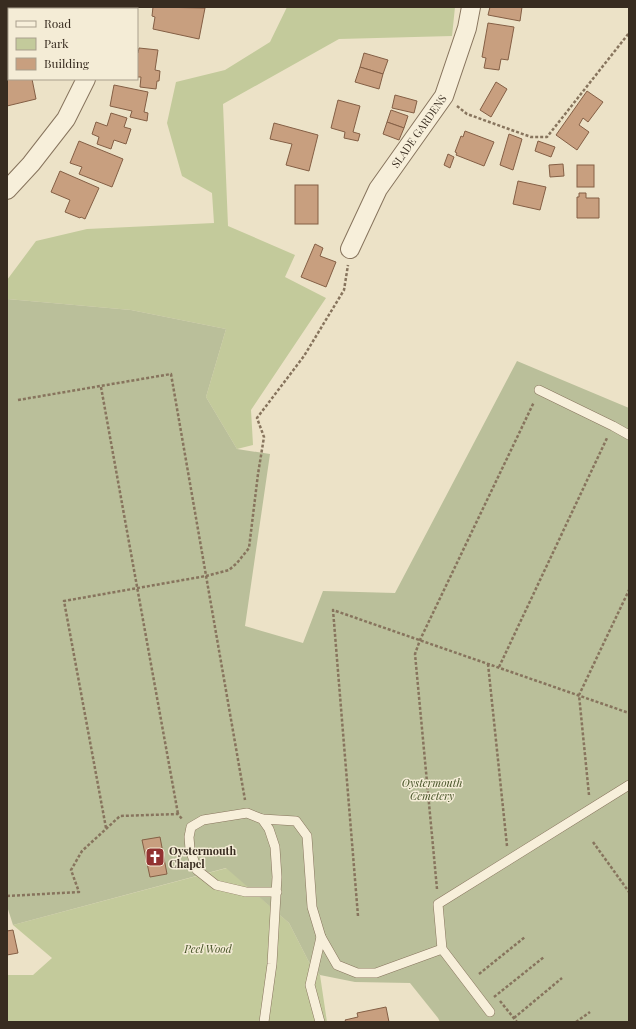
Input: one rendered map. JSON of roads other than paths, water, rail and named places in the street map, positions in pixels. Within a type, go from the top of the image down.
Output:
[{"type":"street","name":"SLADE GARDENS","points":[[350,249],[378,188],[444,96],[467,28],[471,7]]},
{"type":"street","points":[[10,178],[31,164],[66,119],[86,80]]},
{"type":"lane","points":[[539,390],[629,435]]},
{"type":"lane","points":[[487,1008],[442,949],[438,904],[590,810],[629,784]]},
{"type":"lane","points":[[277,892],[246,892],[216,885],[197,870],[190,849],[188,837],[190,827],[203,820],[248,813],[262,819],[296,821],[307,836],[312,907],[321,936],[337,965],[357,973],[376,973],[442,949]]},
{"type":"lane","points":[[262,819],[269,829],[275,847],[277,892],[272,964],[264,1022]]},
{"type":"lane","points":[[320,1022],[310,985],[321,936]]},
{"type":"place","name":"Oystermouth Chapel","points":[[155,857]]},
{"type":"park label","name":"Oystermouth Cemetery","points":[[432,789]]},
{"type":"park label","name":"Peel Wood","points":[[208,949]]}]
